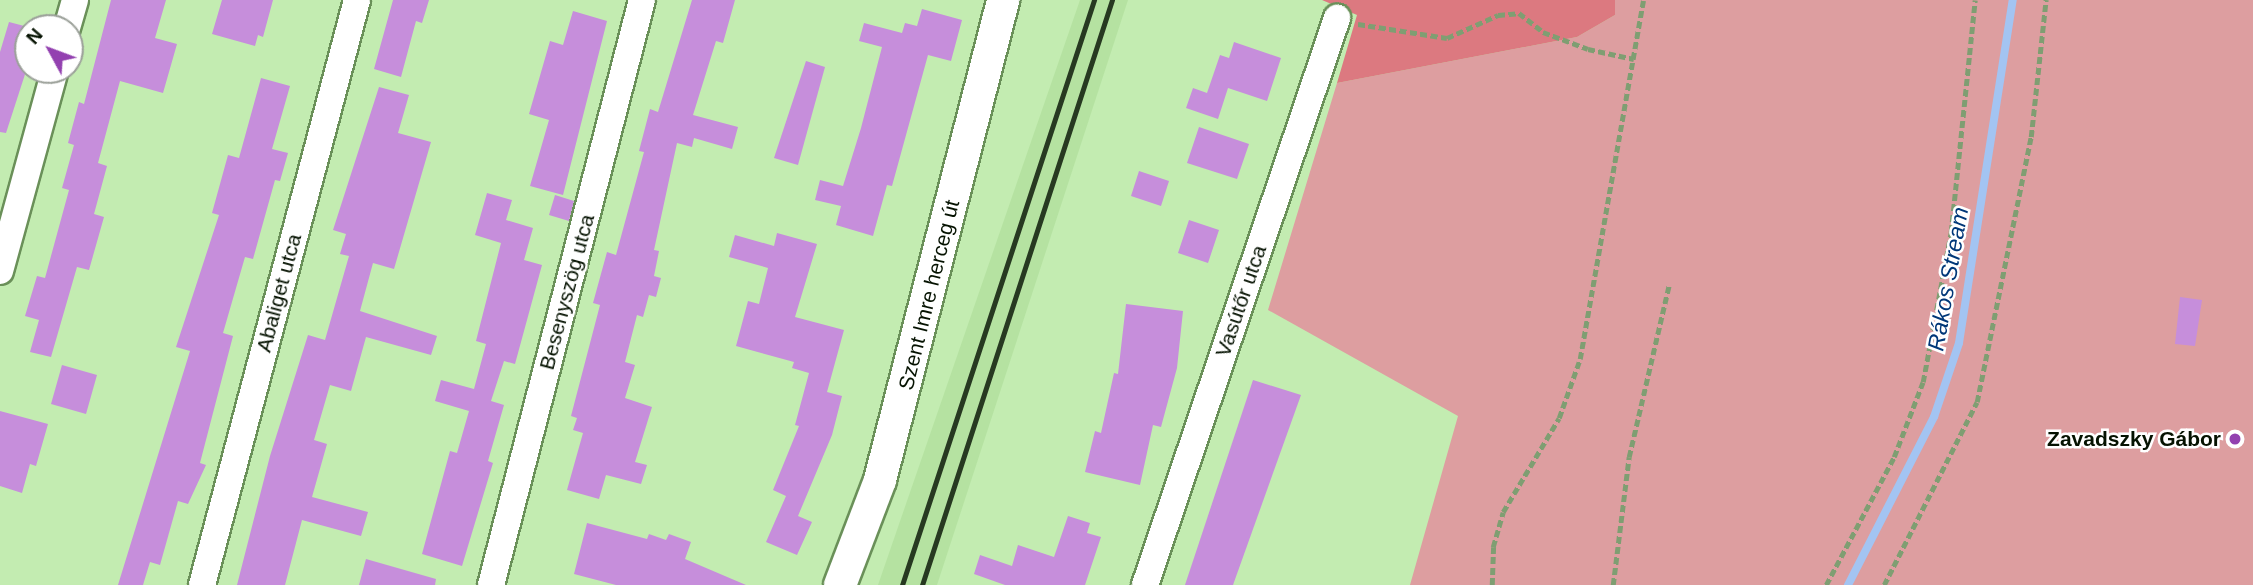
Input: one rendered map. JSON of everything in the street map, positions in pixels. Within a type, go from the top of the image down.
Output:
[{"type":"street","name":"Abaliget utca","points":[[202,585],[358,0]]},
{"type":"street","name":"Besenyszög utca","points":[[491,585],[642,0]]},
{"type":"street","name":"Szent Imre herceg út","points":[[840,585],[891,440],[1003,0]]},
{"type":"street","name":"Vasútőr utca","points":[[1145,585],[1337,18]]},
{"type":"street","points":[[0,271],[51,84]]},
{"type":"path","points":[[1492,585],[1496,529],[1511,496],[1559,418],[1580,359],[1643,0]]},
{"type":"path","points":[[1826,585],[1894,457],[1926,370],[1951,232],[1975,0]]},
{"type":"path","points":[[1884,585],[1978,402],[2031,137],[2046,0]]},
{"type":"path","points":[[1337,18],[1447,38],[1498,15],[1520,13],[1542,33],[1588,50],[1634,58]]},
{"type":"path","points":[[1613,585],[1629,457],[1669,285]]},
{"type":"shaded area","points":[[1080,0],[1128,0],[937,585],[878,585]]},
{"type":"shaded area","points":[[1322,0],[1615,0],[1615,15],[1577,37],[1337,83],[1357,15]]},
{"type":"shaded area","points":[[1615,0],[2253,0],[2253,585],[1410,585],[1458,416],[1268,310],[1337,83],[1577,37],[1615,15]]},
{"type":"building","points":[[111,0],[166,0],[155,38],[177,44],[163,93],[120,81],[98,163],[107,166],[94,214],[104,217],[89,270],[77,267],[51,357],[30,352],[39,320],[25,316],[37,276],[45,278],[69,190],[62,188],[74,145],[68,143],[79,102],[84,104]]},
{"type":"building","points":[[222,0],[273,0],[263,37],[258,35],[255,46],[212,34]]},
{"type":"building","points":[[393,0],[429,0],[422,23],[416,21],[401,77],[374,69]]},
{"type":"building","points":[[692,0],[735,0],[723,43],[716,41],[693,115],[738,127],[732,149],[694,138],[692,147],[677,143],[654,250],[659,251],[654,276],[661,278],[656,297],[649,295],[643,317],[637,315],[625,362],[635,365],[625,398],[652,407],[635,462],[647,465],[641,484],[606,475],[599,499],[567,490],[583,433],[573,430],[577,418],[571,416],[600,305],[593,303],[607,252],[616,255],[644,152],[639,151],[650,109],[658,112]]},
{"type":"building","points":[[922,9],[962,20],[951,61],[928,55],[892,186],[887,185],[873,236],[836,225],[841,206],[815,200],[820,180],[843,186],[861,128],[882,47],[859,41],[864,23],[902,33],[905,23],[917,26]]},
{"type":"building","points":[[573,11],[607,21],[563,195],[530,186],[549,120],[529,114],[550,41],[563,45]]},
{"type":"building","points":[[9,22],[14,23],[14,84],[22,84],[6,133],[0,132],[0,52]]},
{"type":"building","points":[[1234,42],[1281,58],[1267,101],[1228,88],[1218,119],[1186,108],[1193,88],[1207,93],[1220,55],[1229,58]]},
{"type":"building","points":[[806,61],[825,67],[798,165],[774,158]]},
{"type":"building","points":[[261,78],[290,86],[272,149],[288,153],[280,181],[275,180],[253,259],[245,257],[223,333],[233,336],[200,463],[206,465],[188,504],[178,501],[160,565],[150,562],[143,585],[118,585],[190,351],[176,347],[219,215],[212,213],[228,155],[239,158]]},
{"type":"building","points":[[379,87],[409,95],[398,133],[431,142],[394,269],[373,263],[360,311],[437,336],[431,355],[366,337],[351,391],[330,385],[314,440],[327,444],[312,497],[368,512],[361,536],[302,520],[285,585],[237,585],[270,456],[308,335],[325,340],[349,256],[340,254],[346,234],[333,230]]},
{"type":"building","points":[[1199,127],[1249,144],[1237,179],[1187,163]]},
{"type":"building","points":[[1139,171],[1169,181],[1161,206],[1131,196]]},
{"type":"building","points":[[487,193],[512,200],[506,220],[533,228],[524,260],[542,265],[515,364],[504,361],[491,401],[504,405],[488,461],[493,463],[462,566],[422,554],[450,451],[457,453],[469,411],[435,401],[441,380],[474,389],[486,344],[476,341],[501,243],[475,235]]},
{"type":"building","points":[[555,195],[574,201],[569,221],[549,215]]},
{"type":"building","points":[[1189,220],[1219,230],[1208,263],[1178,253]]},
{"type":"building","points":[[777,233],[817,244],[795,317],[844,330],[827,392],[842,396],[832,435],[798,516],[812,522],[797,555],[766,542],[786,496],[773,490],[799,426],[795,425],[809,373],[792,368],[794,362],[736,346],[748,301],[759,304],[768,268],[729,257],[735,235],[774,246]]},
{"type":"building","points":[[2180,297],[2202,300],[2195,346],[2175,344]]},
{"type":"building","points":[[1126,304],[1183,311],[1177,368],[1161,427],[1153,425],[1140,485],[1085,472],[1095,431],[1101,433],[1114,373],[1118,374]]},
{"type":"building","points":[[62,365],[97,375],[86,414],[51,404]]},
{"type":"building","points":[[1253,380],[1301,395],[1233,585],[1185,585]]},
{"type":"building","points":[[0,411],[48,424],[36,466],[30,464],[22,493],[0,486]]},
{"type":"building","points":[[1068,516],[1090,523],[1087,533],[1101,537],[1085,585],[1005,585],[974,574],[980,555],[1012,566],[1018,545],[1054,557]]},
{"type":"building","points":[[587,523],[647,539],[649,534],[666,540],[669,534],[691,542],[685,559],[746,585],[616,585],[574,574]]},
{"type":"building","points":[[366,559],[436,579],[435,585],[359,585]]},
{"type":"waterway","name":"Rákos Stream","points":[[1848,585],[1934,417],[1959,343],[2013,0]]},
{"type":"railway","points":[[902,585],[1094,0]]},
{"type":"railway","points":[[922,585],[1112,0]]},
{"type":"place","name":"Zavadszky Gábor","points":[[2235,439]]}]
